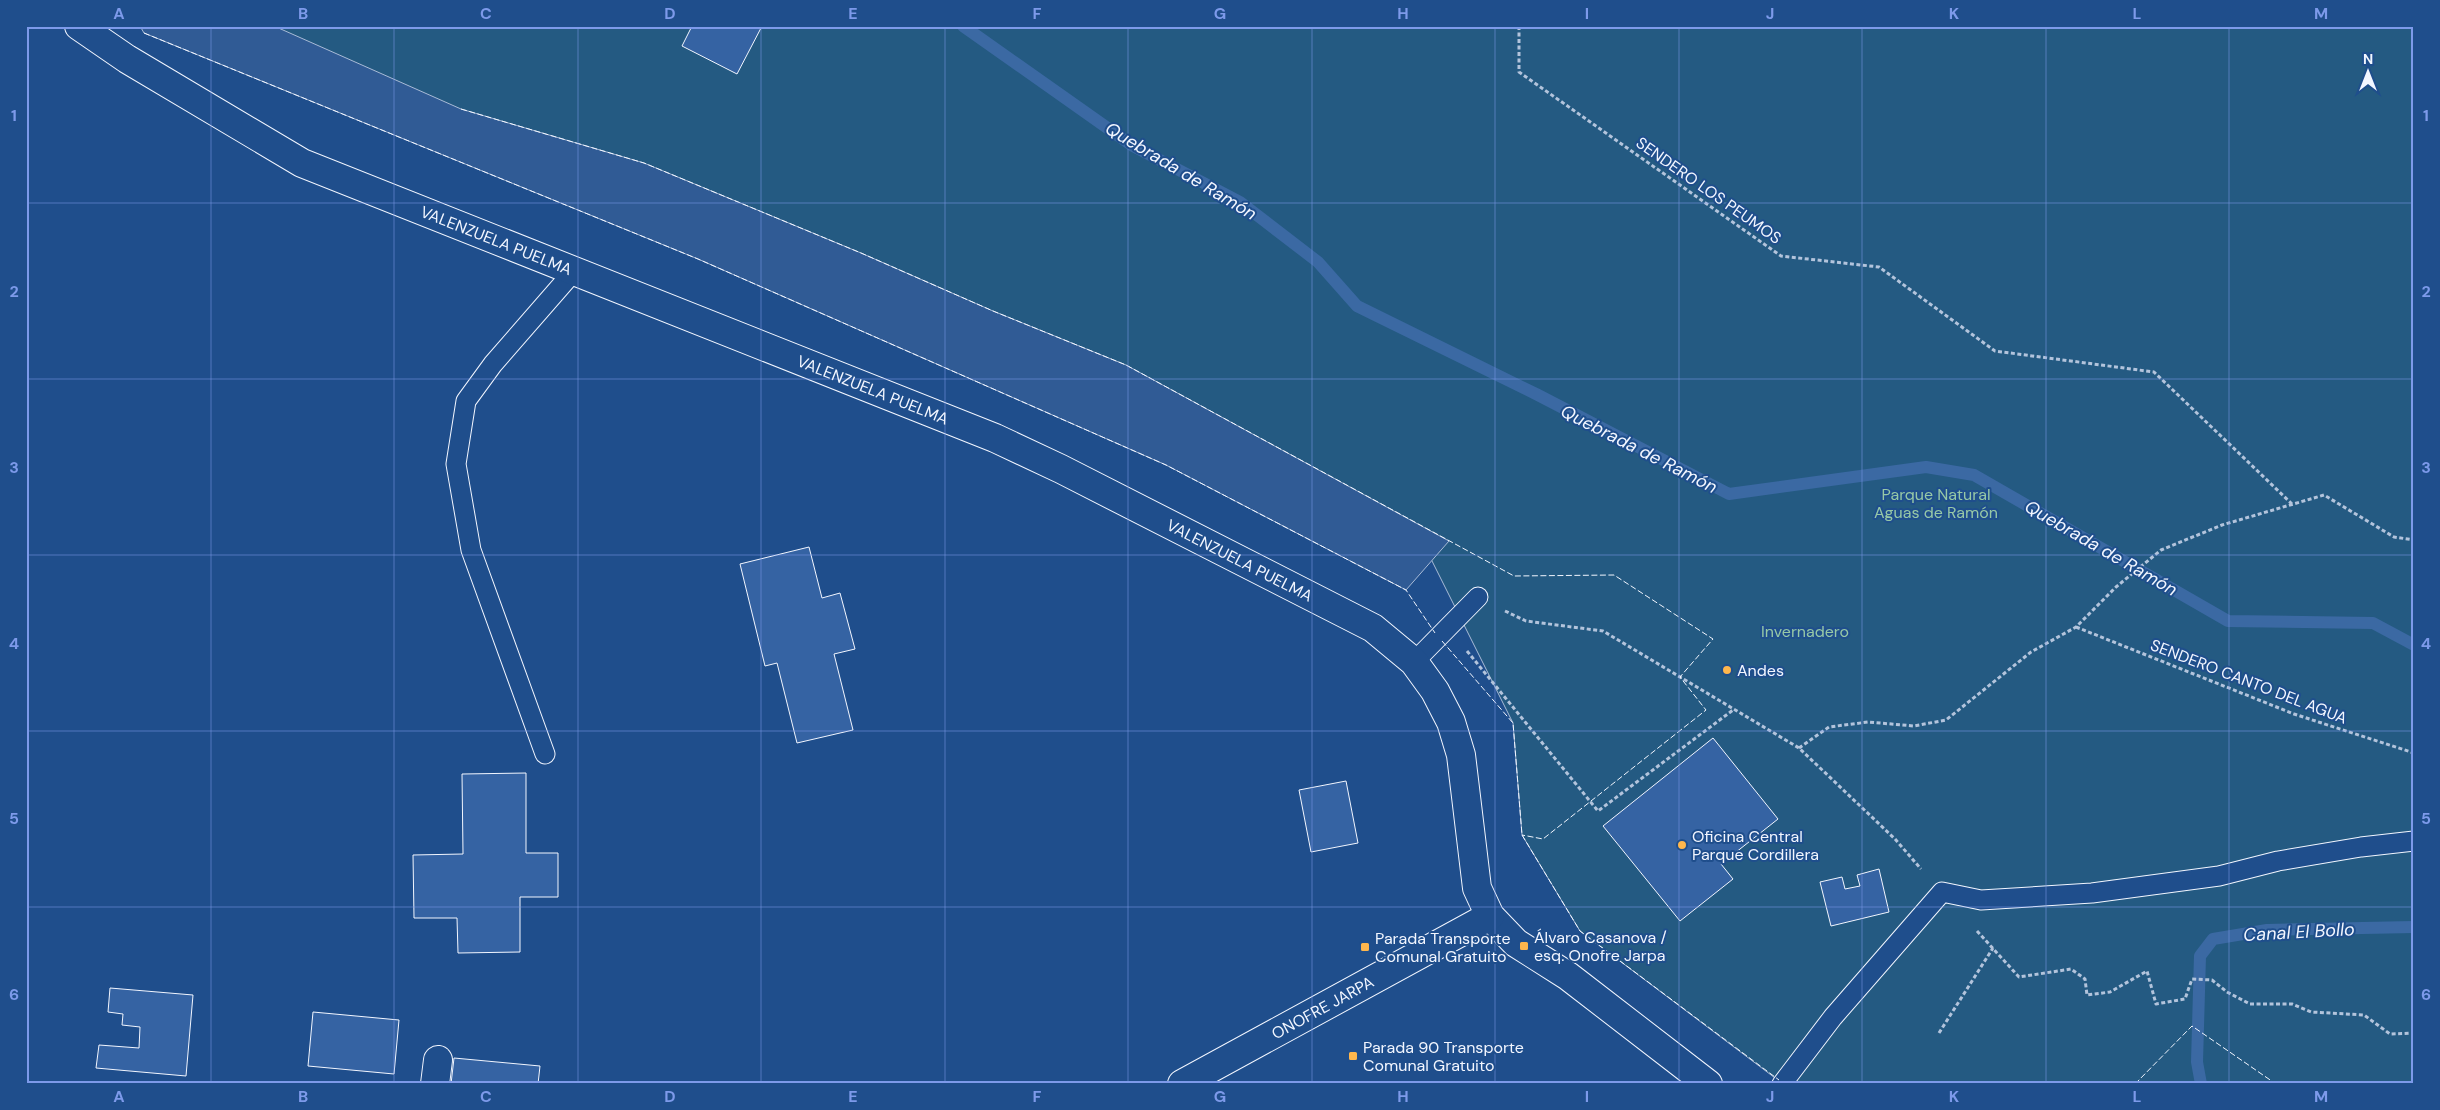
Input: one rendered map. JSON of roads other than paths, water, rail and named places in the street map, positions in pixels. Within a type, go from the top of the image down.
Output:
[{"type":"street","name":"VALENZUELA PUELMA","points":[[79,26],[127,59],[302,162],[994,438],[1061,468],[1373,628],[1395,644],[1414,662],[1435,691],[1447,714],[1461,755],[1477,888],[1490,916],[1516,943],[1568,976],[1708,1084]]},
{"type":"street","name":"ONOFRE JARPA","points":[[1182,1084],[1490,916]]},
{"type":"lane","points":[[545,754],[471,550],[456,464],[466,401],[493,364],[574,271]]},
{"type":"lane","points":[[1414,662],[1478,597]]},
{"type":"lane","points":[[1782,1084],[1833,1017],[1942,892],[1981,900],[2092,893],[2218,876],[2278,861],[2361,847],[2414,841]]},
{"type":"waterway","name":"Quebrada de Ramón","points":[[963,26],[1133,146],[1240,202],[1318,262],[1357,306],[1538,395],[1729,494],[1926,467],[1974,475],[2228,621],[2373,623],[2414,645]]},
{"type":"waterway","name":"Canal El Bollo","points":[[2201,1084],[2197,1062],[2200,956],[2213,939],[2267,930],[2414,927]]},
{"type":"place","name":"Andes","points":[[1727,670]]},
{"type":"place","name":"Oficina Central Parque Cordillera","points":[[1682,845]]},
{"type":"place","name":"Álvaro Casanova / esq. Onofre Jarpa","points":[[1524,946]]},
{"type":"place","name":"Parada Transporte Comunal Gratuito","points":[[1365,947]]},
{"type":"place","name":"Parada 90 Transporte Comunal Gratuito","points":[[1353,1056]]},
{"type":"park label","name":"Parque Natural Aguas de Ramón","points":[[1936,503]]},
{"type":"park label","name":"Invernadero","points":[[1805,631]]}]
